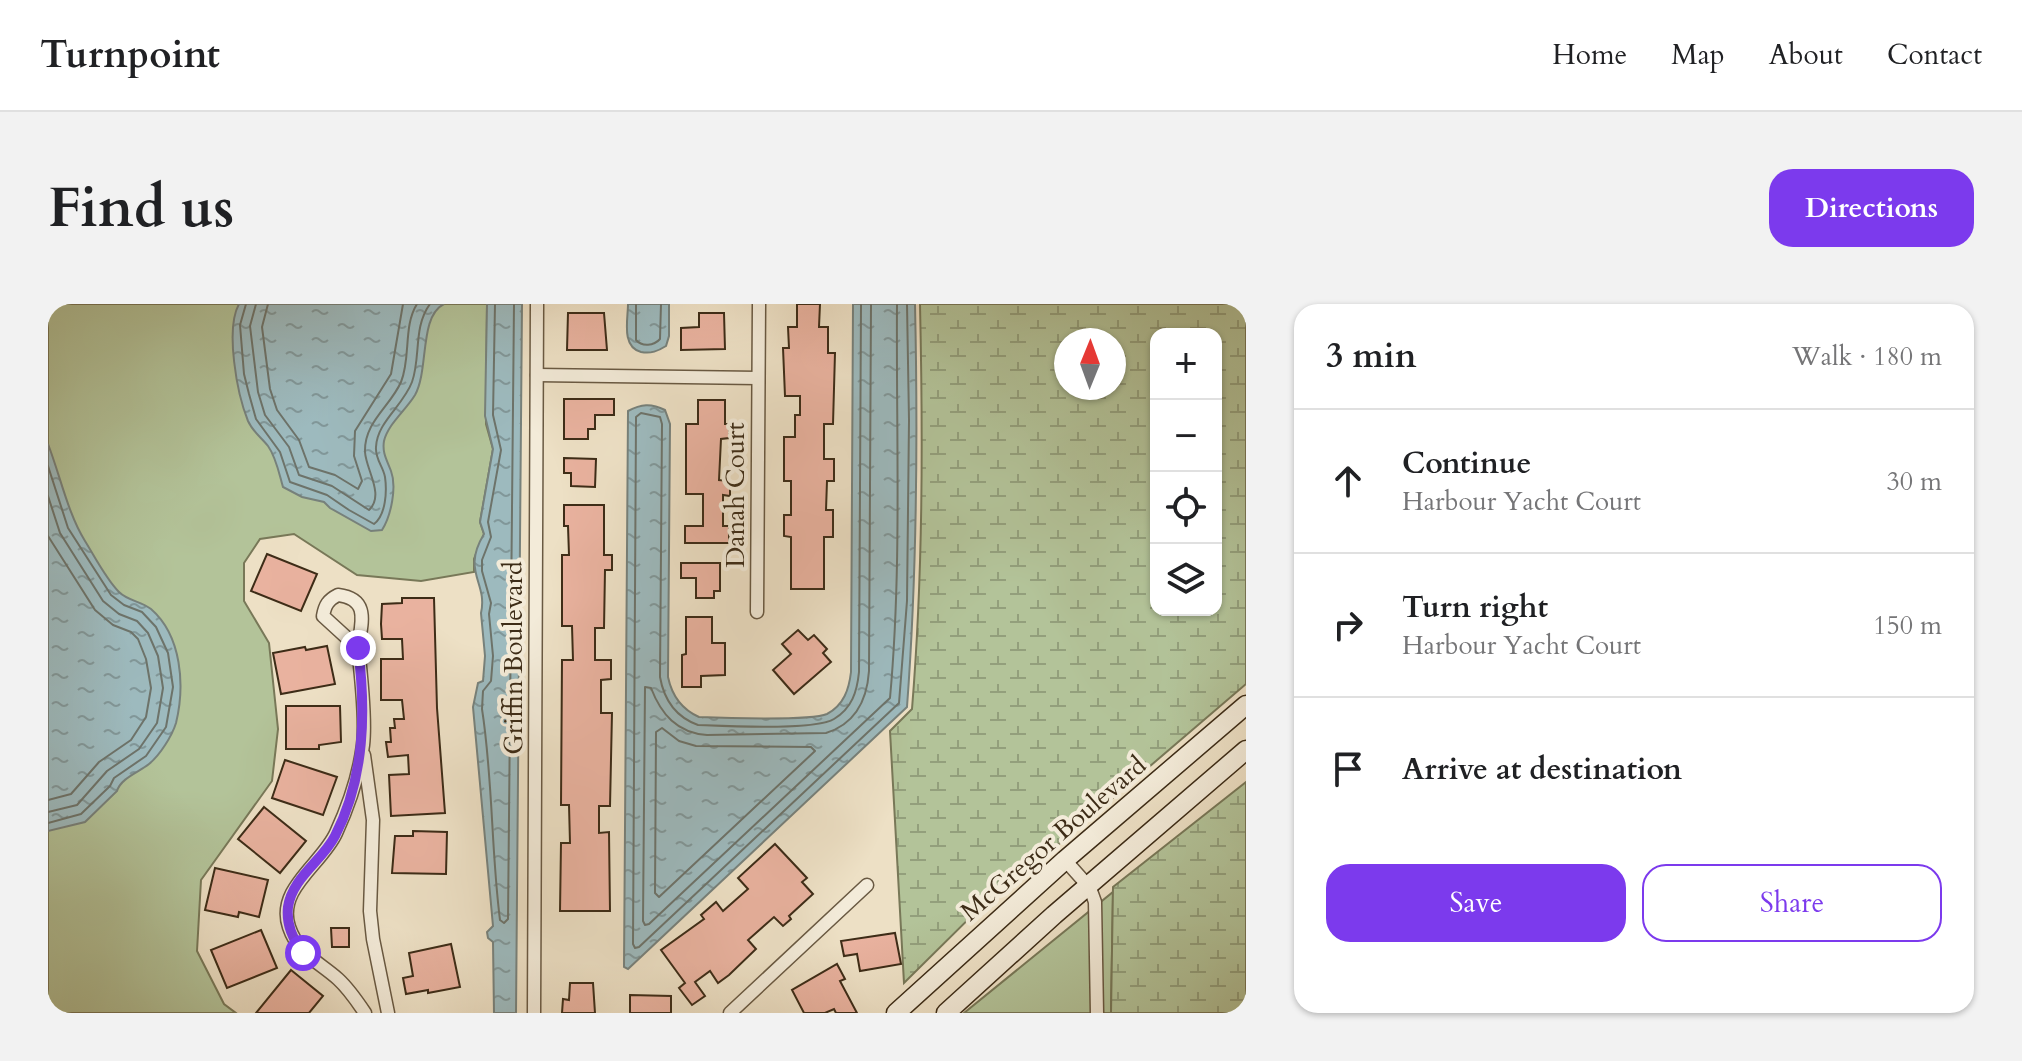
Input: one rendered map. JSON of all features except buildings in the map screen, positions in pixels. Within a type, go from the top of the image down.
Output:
[{"type":"main road","name":"McGregor Boulevard","points":[[896,1013],[1065,860],[1246,705]]},
{"type":"main road","points":[[946,1013],[1246,750]]},
{"type":"main road","points":[[915,1013],[985,943],[994,924]]},
{"type":"street","name":"Griffin Boulevard","points":[[534,1013],[537,304]]},
{"type":"street","name":"Danah Court","points":[[757,612],[759,304]]},
{"type":"street","points":[[537,375],[758,378]]},
{"type":"street","points":[[358,648],[362,676],[363,744],[373,820],[372,925],[388,1013]]},
{"type":"street","points":[[363,744],[350,797],[335,836],[292,890],[288,924],[303,953],[338,979],[365,1013]]},
{"type":"street","points":[[1065,860],[1088,886],[1095,902],[1097,1013]]},
{"type":"street","points":[[730,1013],[867,885]]},
{"type":"green space","points":[[48,304],[487,304],[486,424],[493,449],[480,522],[484,534],[474,559],[474,572],[421,581],[357,575],[294,534],[260,539],[244,563],[244,601],[269,643],[278,729],[272,781],[201,880],[197,951],[224,1004],[236,1013],[48,1013]]},
{"type":"green space","points":[[920,304],[1246,304],[1246,684],[1032,867],[1015,873],[904,983],[890,731],[912,709],[922,456]]},
{"type":"green space","points":[[1246,782],[1246,1013],[1111,1013],[1113,887]]},
{"type":"green space","points":[[1113,892],[1111,1013],[964,1013]]},
{"type":"water","points":[[239,304],[444,304],[436,310],[431,320],[415,395],[389,429],[384,441],[393,493],[382,530],[371,531],[324,502],[302,497],[283,487],[273,455],[250,425],[240,395],[233,345]]},
{"type":"water","points":[[487,304],[522,304],[516,1013],[494,1013],[493,942],[487,932],[493,926],[473,707],[478,683],[483,681],[485,656],[482,602],[475,558],[484,534],[480,522],[493,449],[485,416]]},
{"type":"water","points":[[628,304],[669,304],[666,346],[651,352],[635,349],[628,339]]},
{"type":"water","points":[[853,304],[915,304],[916,506],[907,707],[628,969],[624,967],[628,411],[655,406],[665,410],[670,424],[668,677],[678,701],[699,717],[785,718],[827,714],[845,696],[851,672]]},
{"type":"water","points":[[48,444],[74,519],[105,574],[123,595],[151,609],[169,633],[178,662],[180,693],[174,728],[153,760],[122,782],[117,791],[85,822],[48,831]]},
{"type":"route","points":[[303,953],[288,924],[288,908],[292,890],[335,836],[350,797],[363,744],[362,676],[358,648]]}]
